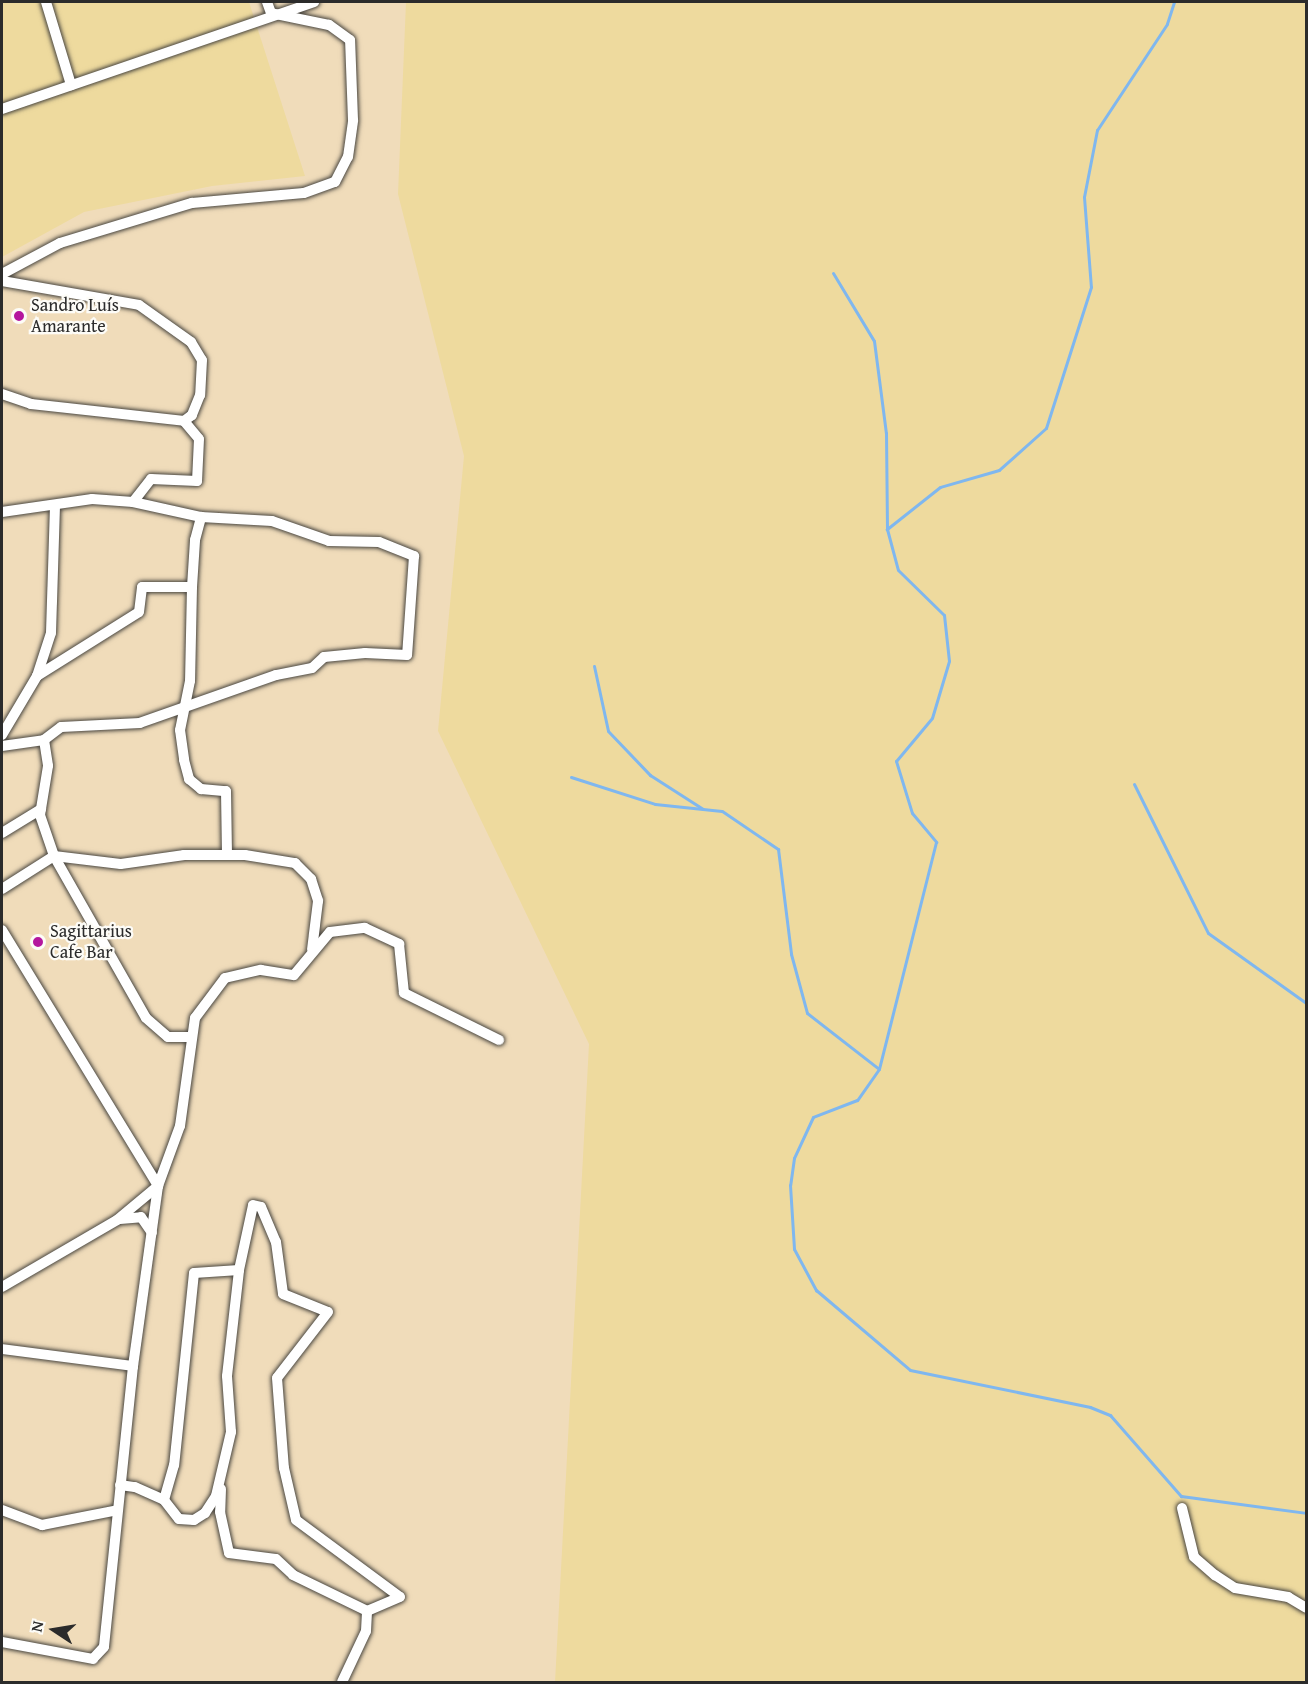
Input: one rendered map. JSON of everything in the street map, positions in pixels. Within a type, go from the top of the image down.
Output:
[{"type":"street","points":[[46,2],[71,85]]},
{"type":"street","points":[[267,2],[272,13]]},
{"type":"street","points":[[2,109],[272,13],[314,2]]},
{"type":"street","points":[[2,274],[60,243],[192,202],[304,193],[334,182],[348,157],[353,120],[350,40],[329,26],[272,13]]},
{"type":"street","points":[[2,281],[139,305],[191,342],[202,360],[200,395],[192,415],[184,420],[31,404],[2,394]]},
{"type":"street","points":[[133,502],[151,479],[197,481],[199,439],[184,420]]},
{"type":"street","points":[[2,512],[55,507],[92,499],[133,502],[201,517],[272,521],[329,541],[379,542],[414,556],[406,655],[365,653],[324,657],[312,668],[276,675],[140,723],[61,727],[44,740],[2,746]]},
{"type":"street","points":[[2,735],[37,676],[51,633],[55,507]]},
{"type":"street","points":[[201,517],[195,540],[190,681],[182,709],[180,730],[189,779],[201,789],[226,791],[226,855]]},
{"type":"street","points":[[37,676],[139,612],[142,588],[192,587]]},
{"type":"street","points":[[44,740],[48,766],[41,809],[54,856],[146,1018],[168,1037],[192,1036]]},
{"type":"street","points":[[2,833],[41,809]]},
{"type":"street","points":[[2,889],[54,856],[122,864],[184,855],[226,855],[295,863],[311,879],[318,901],[312,950]]},
{"type":"street","points":[[2,1642],[93,1659],[100,1655],[108,1619],[133,1366],[158,1186],[180,1126],[195,1018],[225,978],[261,970],[294,975],[312,950],[330,932],[364,928],[399,944],[404,993],[499,1040]]},
{"type":"street","points":[[2,930],[158,1186]]},
{"type":"street","points":[[2,1287],[117,1220],[158,1186]]},
{"type":"street","points":[[253,1205],[261,1207],[276,1242],[283,1294],[328,1312],[277,1378],[284,1468],[296,1520],[400,1597],[367,1611],[293,1575],[276,1559],[229,1553],[220,1512],[221,1480],[231,1431],[227,1376],[239,1270],[253,1205]]},
{"type":"street","points":[[117,1220],[132,1215],[141,1217],[152,1233]]},
{"type":"street","points":[[164,1500],[174,1465],[194,1273],[239,1270]]},
{"type":"street","points":[[2,1349],[133,1366]]},
{"type":"street","points":[[120,1485],[135,1487],[164,1500],[179,1519],[194,1520],[205,1513],[221,1480]]},
{"type":"street","points":[[1182,1508],[1194,1557],[1215,1575],[1235,1588],[1288,1597],[1306,1608]]},
{"type":"street","points":[[2,1510],[42,1525],[118,1510]]},
{"type":"street","points":[[342,1683],[366,1631],[367,1611]]},
{"type":"sand","points":[[2,2],[249,2],[305,176],[212,186],[84,212],[2,257]]},
{"type":"sand","points":[[406,2],[1306,2],[1306,1682],[555,1682],[589,1044],[438,731],[464,456],[398,194]]},
{"type":"waterway","points":[[1174,2],[1167,24],[1097,130],[1084,197],[1091,287],[1046,428],[999,470],[940,487],[887,529],[898,570],[944,615],[949,661],[932,718],[896,761],[912,813],[936,842],[879,1069],[857,1100],[813,1117],[794,1158],[790,1185],[794,1249],[816,1290],[910,1370],[1090,1407],[1110,1415],[1181,1496],[1306,1513]]},
{"type":"waterway","points":[[833,273],[874,341],[886,433],[887,529]]},
{"type":"waterway","points":[[594,666],[608,731],[650,775],[703,809]]},
{"type":"waterway","points":[[571,777],[655,804],[722,811],[778,849],[791,954],[807,1013],[879,1069]]},
{"type":"waterway","points":[[1134,784],[1208,933],[1306,1003]]},
{"type":"place","name":"Sandro Luís Amarante","points":[[19,316]]},
{"type":"place","name":"Sagittarius Cafe Bar","points":[[38,942]]}]
